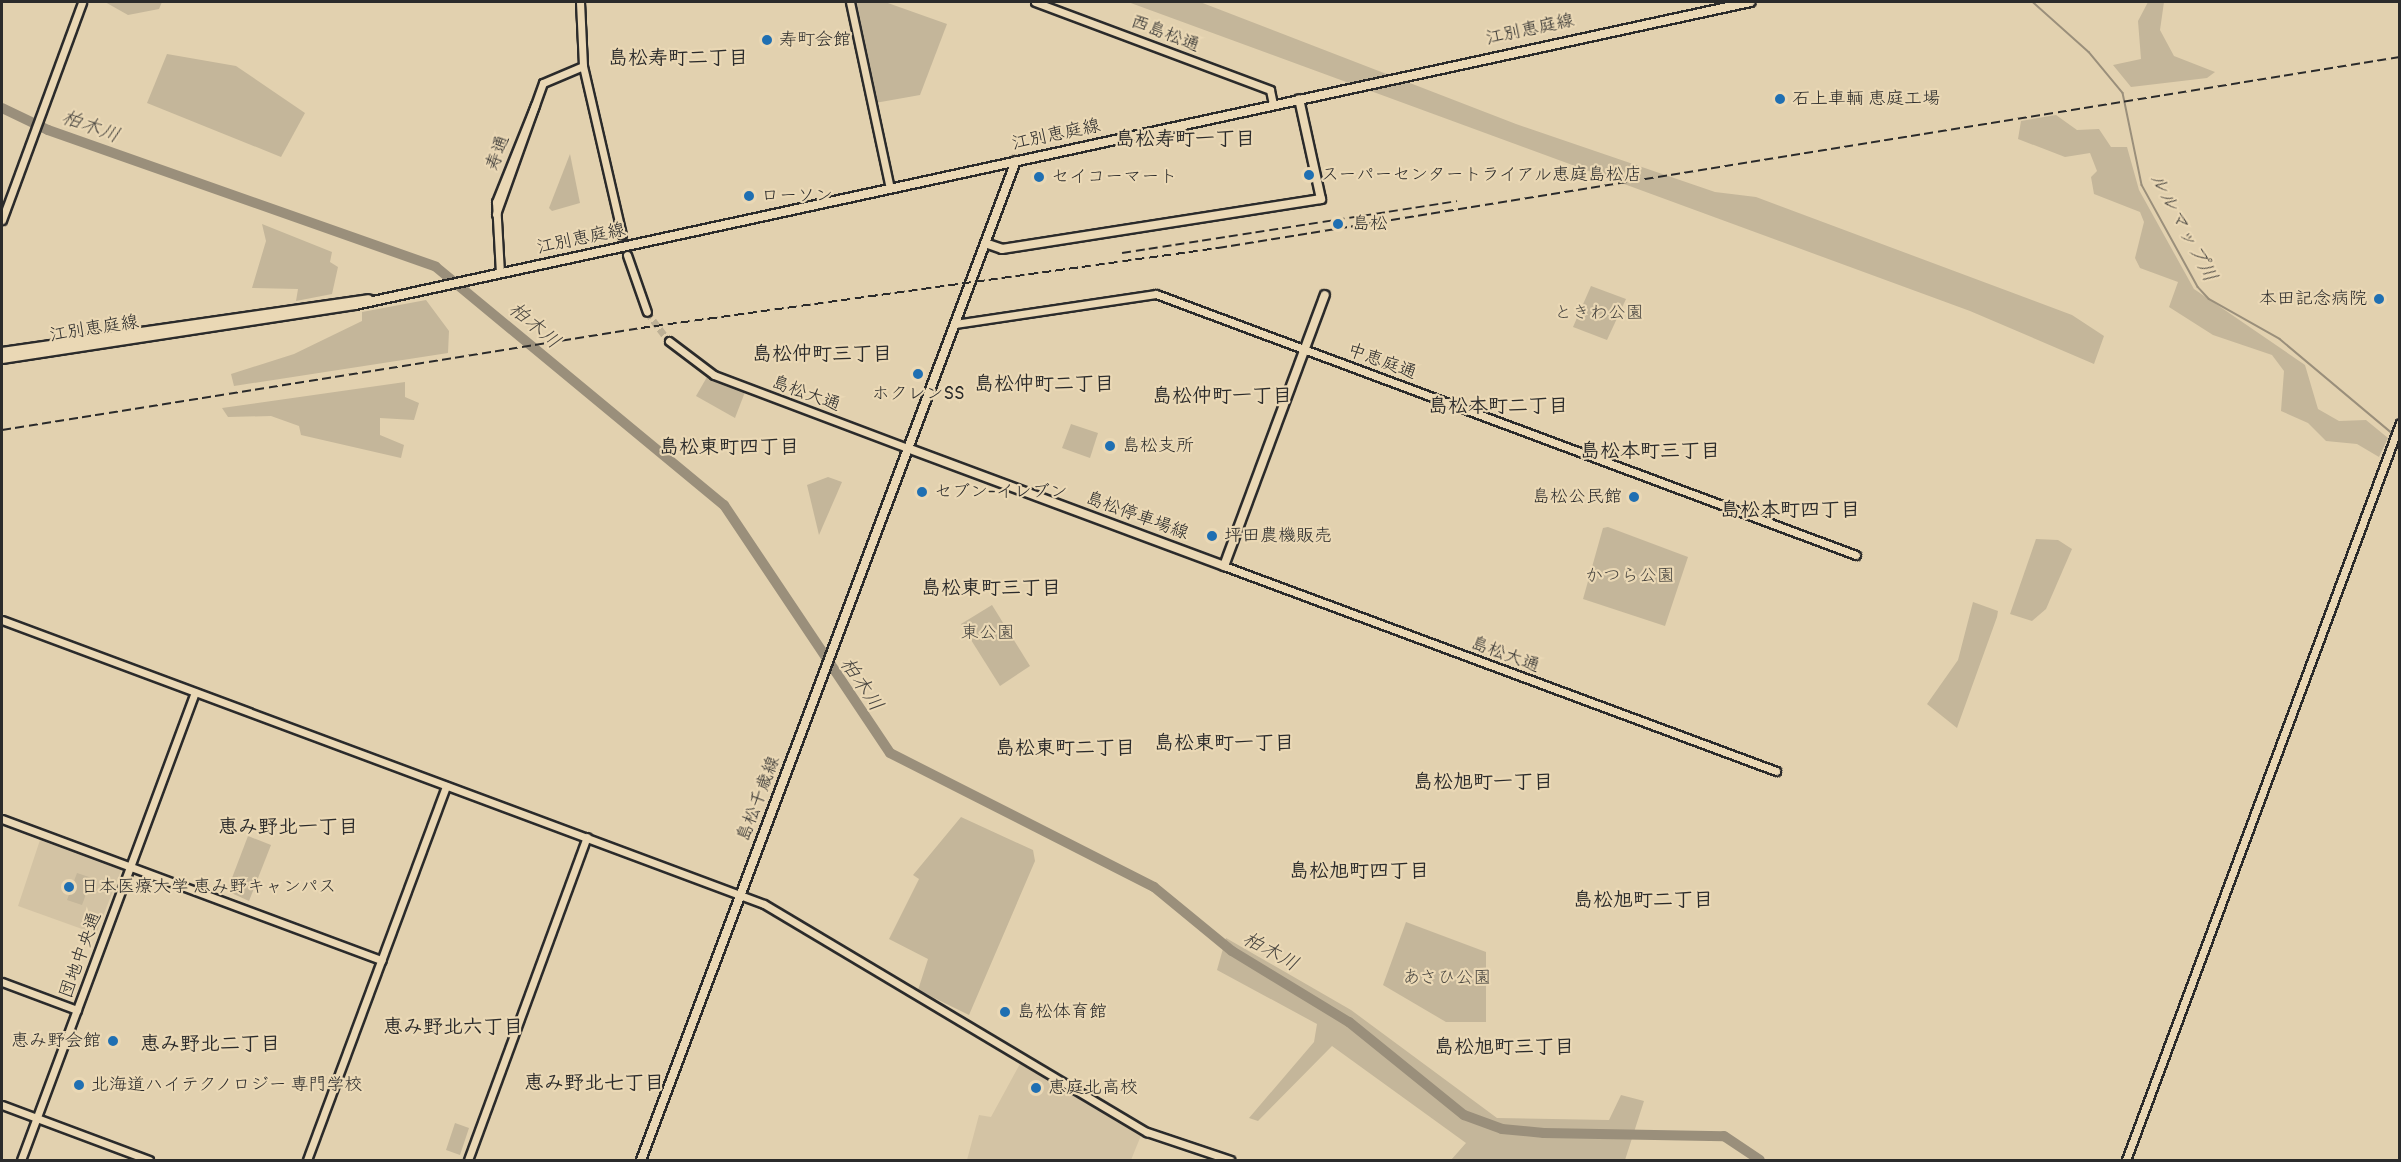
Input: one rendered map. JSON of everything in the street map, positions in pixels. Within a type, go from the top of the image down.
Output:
[{"type":"main road","name":"江別恵庭線","points":[[2,352],[432,288],[1750,2]]},
{"type":"main road","points":[[985,243],[1002,249],[1322,199],[1299,99]]},
{"type":"main road","points":[[907,448],[1016,161]]},
{"type":"main road","points":[[1224,566],[1325,295]]},
{"type":"main road","name":"江別恵庭線","points":[[2,359],[355,305],[368,299]]},
{"type":"main road","name":"島松停車場線","points":[[907,448],[1224,566]]},
{"type":"main road","name":"島松千歳線","points":[[641,1161],[907,448]]},
{"type":"street","points":[[2,220],[82,2]]},
{"type":"street","points":[[580,2],[583,66],[622,235]]},
{"type":"street","points":[[850,2],[890,188]]},
{"type":"street","name":"西島松通","points":[[1035,2],[1270,90],[1273,104]]},
{"type":"street","name":"寿通","points":[[500,273],[496,214],[535,105],[547,79],[583,66]]},
{"type":"street","points":[[627,255],[647,312]]},
{"type":"street","name":"中恵庭通","points":[[955,324],[1156,294],[1856,555]]},
{"type":"street","name":"島松大通","points":[[669,341],[714,375],[907,448]]},
{"type":"street","points":[[2126,1161],[2398,426]]},
{"type":"street","name":"島松大通","points":[[1224,566],[1776,771]]},
{"type":"street","points":[[2,620],[740,895],[1147,1132],[1230,1161]]},
{"type":"street","name":"団地中央通","points":[[21,1161],[195,693]]},
{"type":"street","points":[[308,1161],[446,786]]},
{"type":"street","points":[[2,819],[382,960]]},
{"type":"street","points":[[468,1161],[587,837]]},
{"type":"street","points":[[2,982],[77,1010]]},
{"type":"street","points":[[2,1106],[149,1161]]},
{"type":"shaded area","name":"日本医療大学 恵み野キャンパス","points":[[40,840],[122,868],[96,934],[18,906]]},
{"type":"shaded area","name":"恵庭北高校","points":[[1021,1062],[1142,1133],[1131,1160],[967,1160],[979,1115],[991,1117]]},
{"type":"green space","points":[[105,2],[162,2],[159,9],[128,15]]},
{"type":"green space","points":[[860,2],[885,2],[947,24],[920,95],[875,103],[854,5]]},
{"type":"green space","points":[[1128,2],[1200,2],[1516,124],[1715,192],[1756,197],[2072,315],[2104,336],[2094,364],[1970,311]]},
{"type":"green space","points":[[2148,2],[2164,2],[2160,30],[2174,56],[2215,72],[2207,78],[2131,87],[2113,65],[2141,59],[2138,21]]},
{"type":"green space","points":[[167,54],[236,66],[305,113],[281,157],[147,103]]},
{"type":"green space","points":[[2056,115],[2077,130],[2099,129],[2111,147],[2127,147],[2139,190],[2194,289],[2305,365],[2318,409],[2339,421],[2366,420],[2388,438],[2379,457],[2357,444],[2326,441],[2308,423],[2281,411],[2284,371],[2272,355],[2213,335],[2169,307],[2178,282],[2140,268],[2135,258],[2144,222],[2140,212],[2094,194],[2091,177],[2097,171],[2090,153],[2065,157],[2018,139],[2021,121]]},
{"type":"green space","points":[[570,154],[580,203],[552,211],[549,208]]},
{"type":"green space","points":[[262,224],[332,252],[330,262],[338,267],[332,294],[296,301],[298,289],[252,288],[266,241]]},
{"type":"green space","name":"ときわ公園","points":[[1591,286],[1626,299],[1607,340],[1573,327]]},
{"type":"green space","points":[[426,300],[449,331],[448,353],[234,386],[231,374],[294,354],[362,321],[362,312]]},
{"type":"green space","points":[[707,377],[745,392],[735,418],[696,396]]},
{"type":"green space","points":[[405,382],[405,397],[419,403],[414,420],[380,418],[380,435],[404,445],[401,458],[301,435],[299,426],[271,416],[228,417],[222,408]]},
{"type":"green space","points":[[1071,424],[1098,433],[1090,458],[1062,448]]},
{"type":"green space","points":[[828,477],[842,482],[819,535],[807,485]]},
{"type":"green space","name":"かつら公園","points":[[1608,527],[1688,557],[1665,626],[1583,599],[1603,528]]},
{"type":"green space","points":[[2036,539],[2058,540],[2072,549],[2046,609],[2032,621],[2010,614]]},
{"type":"green space","points":[[1973,602],[1998,611],[1957,728],[1927,704],[1958,660]]},
{"type":"green space","name":"東公園","points":[[992,605],[1030,666],[1000,686],[961,624]]},
{"type":"green space","points":[[961,817],[1033,850],[1035,861],[969,1015],[918,990],[928,959],[889,939],[919,879],[913,875]]},
{"type":"green space","points":[[248,836],[271,845],[249,901],[227,891]]},
{"type":"green space","points":[[77,873],[92,878],[82,905],[67,900]]},
{"type":"green space","name":"あさひ公園","points":[[1406,922],[1486,952],[1486,1022],[1446,1022],[1383,985]]},
{"type":"green space","points":[[1226,938],[1351,1010],[1497,1118],[1609,1120],[1621,1095],[1644,1101],[1625,1160],[1451,1160],[1466,1143],[1332,1046],[1258,1121],[1249,1118],[1314,1042],[1317,1024],[1217,970]]},
{"type":"green space","points":[[455,1123],[469,1128],[460,1155],[446,1150]]},
{"type":"waterway","name":"ルルマップ川","points":[[2033,2],[2089,52],[2123,93],[2142,185],[2198,287],[2209,299],[2280,339],[2392,433]]},
{"type":"waterway","name":"柏木川","points":[[2,108],[48,130],[436,267],[724,505],[890,753],[1154,887],[1232,951],[1349,1022],[1464,1115],[1502,1129],[1544,1133],[1724,1136],[1760,1160]]},
{"type":"tunnel","points":[[647,312],[669,341]]},
{"type":"railway","points":[[2,430],[641,328],[1218,248],[2400,57]]},
{"type":"railway","points":[[1122,253],[1457,201]]},
{"type":"place","name":"寿町会館","points":[[767,40]]},
{"type":"place","name":"石上車輌 恵庭工場","points":[[1780,99]]},
{"type":"place","name":"スーパーセンタートライアル恵庭島松店","points":[[1309,175]]},
{"type":"place","name":"セイコーマート","points":[[1039,177]]},
{"type":"place","name":"ローソン","points":[[749,196]]},
{"type":"place","name":"島松","points":[[1338,224]]},
{"type":"place","name":"本田記念病院","points":[[2379,299]]},
{"type":"place","name":"ホクレンSS","points":[[918,374]]},
{"type":"place","name":"島松支所","points":[[1110,446]]},
{"type":"place","name":"セブン-イレブン","points":[[922,492]]},
{"type":"place","name":"島松公民館","points":[[1634,497]]},
{"type":"place","name":"坪田農機販売","points":[[1212,536]]},
{"type":"place","name":"日本医療大学 恵み野キャンパス","points":[[69,887]]},
{"type":"place","name":"島松体育館","points":[[1005,1012]]},
{"type":"place","name":"恵み野会館","points":[[113,1041]]},
{"type":"place","name":"北海道ハイテクノロジー 専門学校","points":[[79,1085]]},
{"type":"place","name":"恵庭北高校","points":[[1036,1088]]},
{"type":"district","name":"島松寿町二丁目","points":[[678,57]]},
{"type":"district","name":"島松寿町一丁目","points":[[1185,138]]},
{"type":"district","name":"島松仲町三丁目","points":[[822,353]]},
{"type":"district","name":"島松仲町二丁目","points":[[1044,383]]},
{"type":"district","name":"島松仲町一丁目","points":[[1222,395]]},
{"type":"district","name":"島松本町二丁目","points":[[1498,405]]},
{"type":"district","name":"島松東町四丁目","points":[[729,446]]},
{"type":"district","name":"島松本町三丁目","points":[[1650,450]]},
{"type":"district","name":"島松本町四丁目","points":[[1790,509]]},
{"type":"district","name":"島松東町三丁目","points":[[991,587]]},
{"type":"district","name":"島松東町一丁目","points":[[1224,742]]},
{"type":"district","name":"島松東町二丁目","points":[[1065,747]]},
{"type":"district","name":"島松旭町一丁目","points":[[1483,781]]},
{"type":"district","name":"恵み野北一丁目","points":[[288,826]]},
{"type":"district","name":"島松旭町四丁目","points":[[1359,870]]},
{"type":"district","name":"島松旭町二丁目","points":[[1643,899]]},
{"type":"district","name":"恵み野北六丁目","points":[[453,1026]]},
{"type":"district","name":"恵み野北二丁目","points":[[210,1043]]},
{"type":"district","name":"島松旭町三丁目","points":[[1504,1046]]},
{"type":"district","name":"恵み野北七丁目","points":[[594,1082]]}]
